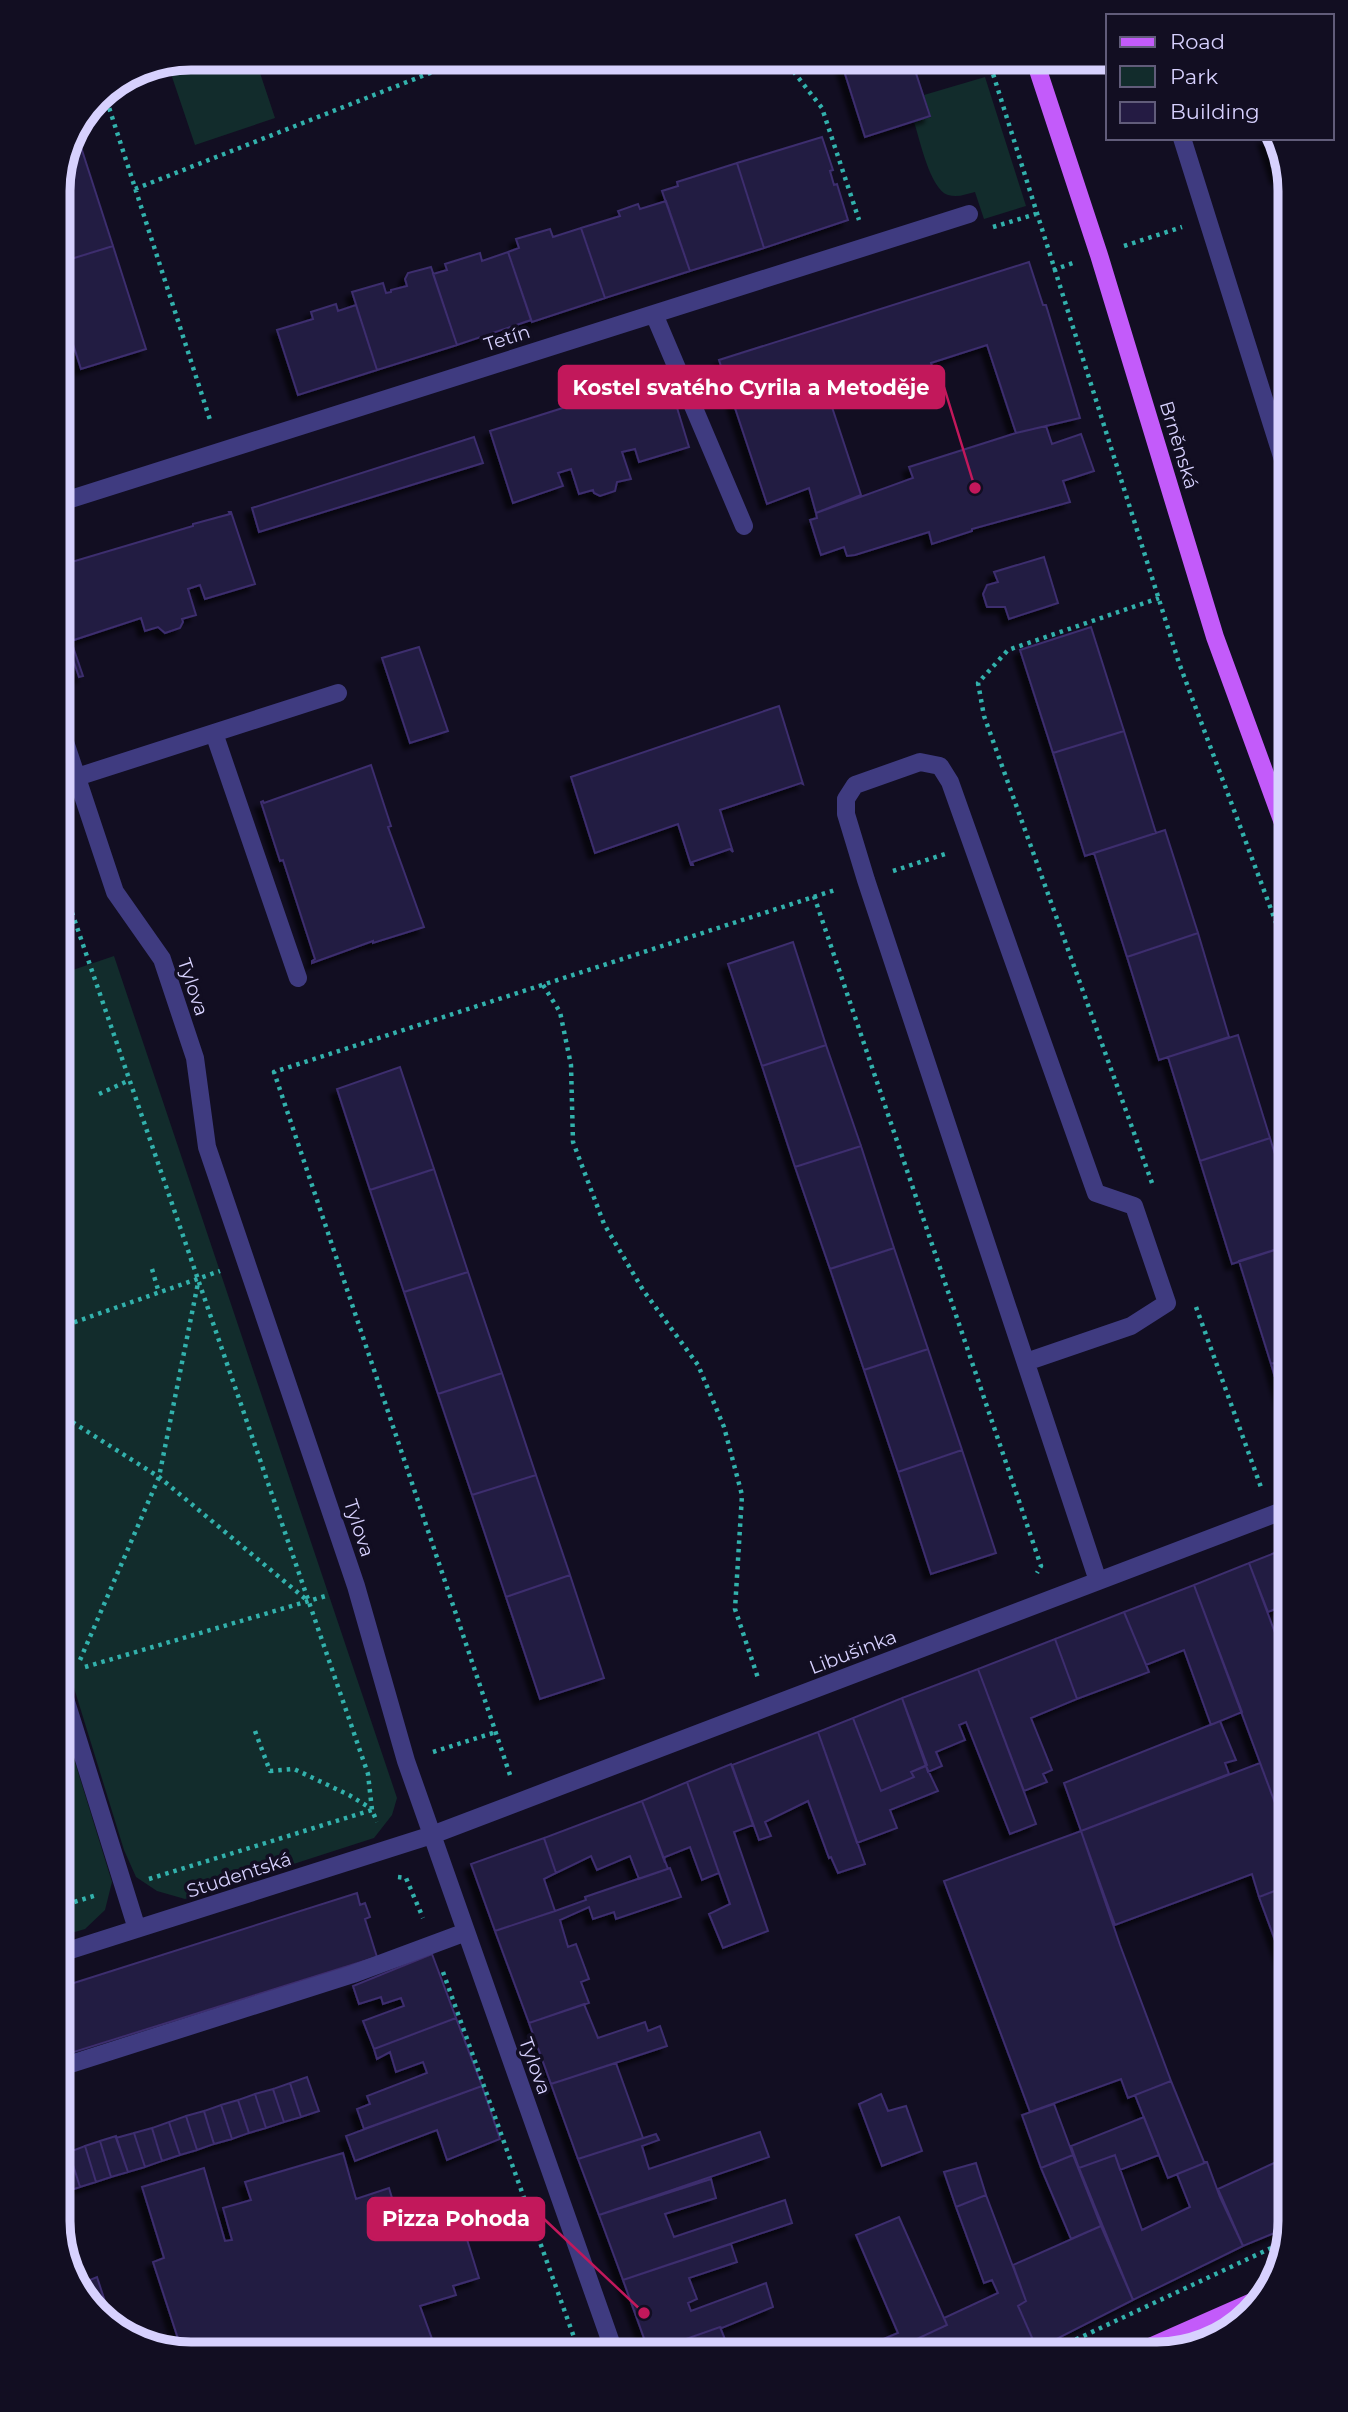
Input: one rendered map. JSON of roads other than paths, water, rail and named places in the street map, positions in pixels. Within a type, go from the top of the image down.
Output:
[{"type":"main road","name":"Brněnská","points":[[1038,70],[1099,255],[1215,637],[1278,809]]},
{"type":"main road","points":[[1162,2342],[1243,2306]]},
{"type":"street","points":[[1183,140],[1278,444]]},
{"type":"street","name":"Tetín","points":[[70,499],[970,214]]},
{"type":"street","points":[[654,314],[744,526]]},
{"type":"street","points":[[77,777],[338,693]]},
{"type":"street","points":[[215,733],[298,978]]},
{"type":"street","name":"Tylova","points":[[70,756],[115,892],[162,959],[195,1058],[207,1147],[356,1586],[406,1761],[611,2342]]},
{"type":"street","points":[[1026,1362],[1131,1326],[1167,1303],[1134,1206],[1096,1193],[950,782],[940,766],[920,762],[855,785],[846,799],[845,814],[1098,1581]]},
{"type":"street","name":"Libušinka","points":[[432,1835],[1278,1513]]},
{"type":"street","points":[[70,1715],[136,1929]]},
{"type":"street","name":"Studentská","points":[[70,1950],[432,1835]]},
{"type":"street","points":[[70,2063],[353,1974],[466,1932]]},
{"type":"place","name":"Kostel svatého Cyrila a Metoděje","points":[[975,488]]},
{"type":"place","name":"Pizza Pohoda","points":[[644,2313]]}]
